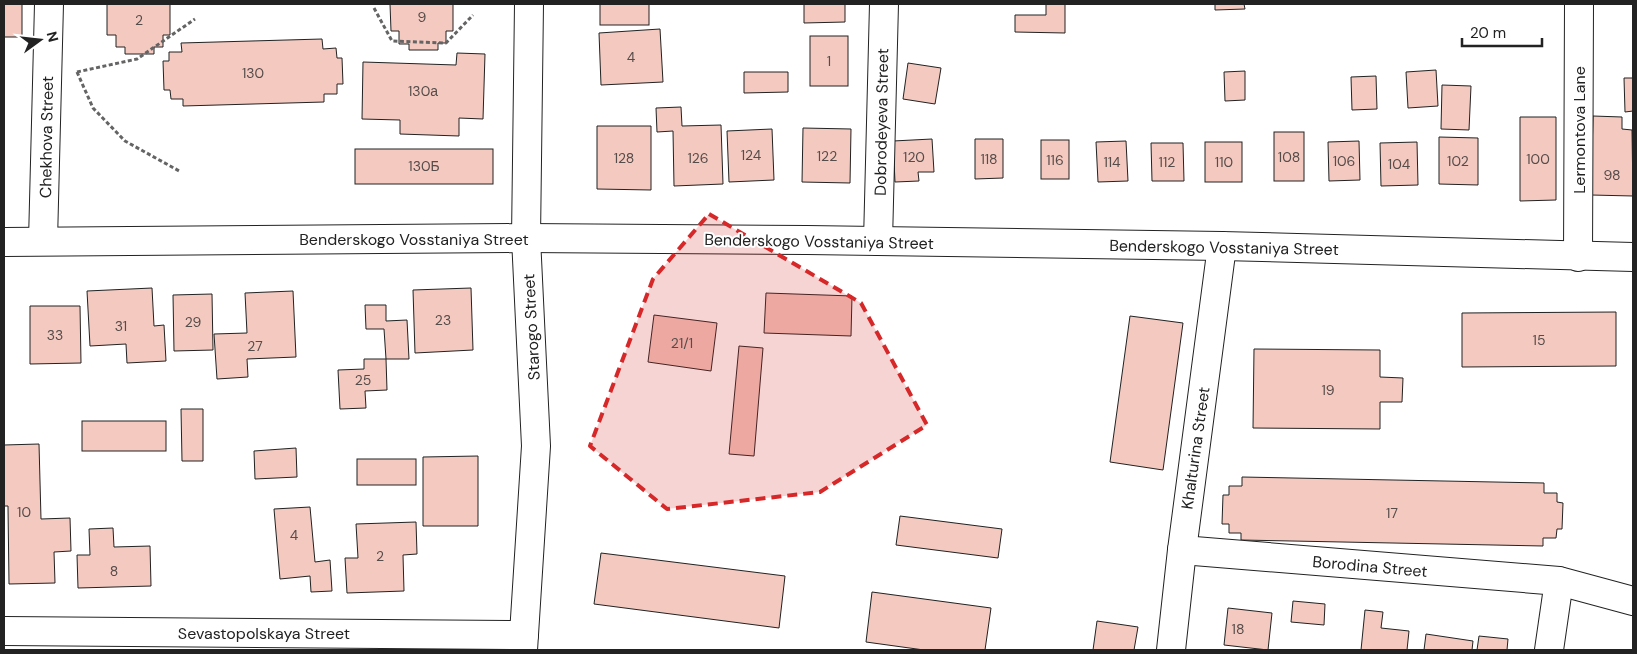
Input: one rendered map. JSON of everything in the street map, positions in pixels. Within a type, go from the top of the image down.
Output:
[{"type":"street","name":"Chekhova Street","points":[[43,241],[49,4]]},
{"type":"street","name":"Starogo Street","points":[[524,642],[536,446],[526,238],[529,4]]},
{"type":"street","name":"Dobrodeyeva Street","points":[[878,241],[884,4]]},
{"type":"street","name":"Lermontova Lane","points":[[1578,257],[1580,4]]},
{"type":"street","name":"Benderskogo Vosstaniya Street","points":[[4,242],[526,238],[878,241],[1222,246],[1633,257]]},
{"type":"street","name":"Khalturina Street","points":[[1171,650],[1182,550],[1222,246]]},
{"type":"street","name":"Borodina Street","points":[[1182,550],[1559,581],[1633,602]]},
{"type":"street","points":[[1549,650],[1559,581]]},
{"type":"street","name":"Sevastopolskaya Street","points":[[4,631],[524,642]]},
{"type":"path","points":[[374,8],[392,41],[446,44],[473,15]]},
{"type":"path","points":[[78,72],[137,59],[195,19]]},
{"type":"path","points":[[71,68],[78,72],[93,108],[125,142],[182,172]]},
{"type":"highlighted area","points":[[709,214],[861,303],[927,425],[820,492],[667,509],[590,446],[653,279]]},
{"type":"building","points":[[4,4],[22,4],[22,37],[4,37]]},
{"type":"building","points":[[107,4],[170,4],[170,35],[163,35],[163,47],[154,47],[154,54],[125,54],[125,47],[116,47],[116,35],[107,35]]},
{"type":"building","points":[[390,4],[453,4],[453,31],[446,31],[446,43],[438,43],[438,50],[409,50],[409,44],[399,44],[399,31],[391,31]]},
{"type":"building","points":[[600,4],[649,4],[649,25],[600,25]]},
{"type":"building","points":[[804,4],[845,4],[845,22],[804,23]]},
{"type":"building","points":[[1046,4],[1065,4],[1065,33],[1015,32],[1015,15],[1046,15]]},
{"type":"building","points":[[1215,4],[1244,4],[1245,9],[1215,10]]},
{"type":"building","points":[[660,29],[663,82],[601,85],[599,33]]},
{"type":"building","points":[[810,36],[848,36],[848,86],[810,86]]},
{"type":"building","points":[[322,39],[323,49],[336,48],[337,58],[342,58],[343,84],[337,84],[337,94],[324,94],[324,102],[183,106],[183,99],[171,99],[170,90],[164,90],[163,61],[169,61],[169,52],[182,52],[181,43]]},
{"type":"building","points":[[457,53],[485,54],[483,119],[459,118],[459,136],[400,134],[400,120],[362,119],[363,62],[456,65]]},
{"type":"building","points":[[908,63],[941,68],[935,104],[903,99]]},
{"type":"building","points":[[1436,70],[1438,106],[1408,108],[1406,72]]},
{"type":"building","points":[[1245,71],[1245,100],[1225,101],[1224,72]]},
{"type":"building","points":[[744,72],[788,72],[788,92],[744,93]]},
{"type":"building","points":[[1376,76],[1377,109],[1352,110],[1351,77]]},
{"type":"building","points":[[1624,78],[1633,78],[1633,111],[1625,112]]},
{"type":"building","points":[[1442,85],[1471,86],[1469,130],[1441,129]]},
{"type":"building","points":[[681,107],[682,126],[721,125],[723,184],[674,186],[673,131],[657,132],[656,108]]},
{"type":"building","points":[[1593,116],[1622,117],[1622,129],[1632,130],[1633,196],[1591,195]]},
{"type":"building","points":[[1520,117],[1556,117],[1556,200],[1520,201]]},
{"type":"building","points":[[597,126],[651,126],[651,190],[597,189]]},
{"type":"building","points":[[803,128],[851,129],[850,183],[802,182]]},
{"type":"building","points":[[772,129],[774,180],[729,182],[727,131]]},
{"type":"building","points":[[1274,132],[1304,132],[1304,181],[1274,181]]},
{"type":"building","points":[[1439,137],[1478,138],[1478,185],[1439,184]]},
{"type":"building","points":[[932,139],[934,172],[918,172],[919,181],[895,182],[893,141]]},
{"type":"building","points":[[975,139],[1003,139],[1003,178],[975,179]]},
{"type":"building","points":[[1041,140],[1069,140],[1069,179],[1041,179]]},
{"type":"building","points":[[1126,141],[1128,181],[1098,182],[1096,142]]},
{"type":"building","points":[[1359,141],[1360,180],[1329,181],[1328,142]]},
{"type":"building","points":[[1205,142],[1242,142],[1242,182],[1205,182]]},
{"type":"building","points":[[1417,142],[1418,185],[1381,186],[1380,143]]},
{"type":"building","points":[[1151,143],[1183,143],[1184,181],[1152,181]]},
{"type":"building","points":[[355,149],[493,149],[493,184],[355,184]]},
{"type":"building","points":[[152,288],[154,326],[164,325],[166,361],[127,363],[126,344],[90,346],[87,291]]},
{"type":"building","points":[[471,288],[473,350],[415,353],[413,290]]},
{"type":"building","points":[[293,291],[296,357],[247,359],[248,377],[217,379],[214,334],[247,333],[245,293]]},
{"type":"building","points":[[766,293],[852,296],[851,336],[764,333]]},
{"type":"building","points":[[212,294],[213,350],[174,351],[173,295]]},
{"type":"building","points":[[365,305],[386,305],[386,321],[407,320],[409,359],[386,359],[384,329],[366,329]]},
{"type":"building","points":[[30,306],[80,306],[81,363],[30,364]]},
{"type":"building","points":[[1616,312],[1616,366],[1462,367],[1462,313]]},
{"type":"building","points":[[654,315],[717,323],[711,371],[648,362]]},
{"type":"building","points":[[1130,316],[1183,323],[1163,470],[1110,462]]},
{"type":"building","points":[[739,346],[763,348],[754,456],[729,454]]},
{"type":"building","points":[[1254,349],[1380,350],[1380,377],[1403,378],[1402,402],[1380,402],[1380,429],[1253,428]]},
{"type":"building","points":[[364,359],[386,359],[387,390],[365,391],[366,408],[340,409],[338,370],[364,369]]},
{"type":"building","points":[[181,409],[203,409],[203,461],[182,461]]},
{"type":"building","points":[[82,421],[166,421],[166,451],[82,451]]},
{"type":"building","points":[[39,444],[41,519],[70,518],[71,551],[54,552],[55,583],[9,584],[8,506],[4,506],[4,445]]},
{"type":"building","points":[[296,448],[297,477],[255,479],[254,451]]},
{"type":"building","points":[[478,456],[478,526],[423,526],[423,457]]},
{"type":"building","points":[[357,459],[416,459],[416,485],[357,485]]},
{"type":"building","points":[[1242,477],[1544,483],[1544,493],[1557,493],[1557,502],[1563,503],[1562,529],[1557,529],[1556,538],[1543,538],[1543,546],[1241,540],[1241,533],[1229,533],[1229,524],[1222,524],[1223,495],[1229,495],[1229,486],[1242,486]]},
{"type":"building","points":[[310,507],[315,562],[330,560],[332,591],[311,592],[310,576],[280,579],[274,509]]},
{"type":"building","points":[[900,516],[1002,529],[998,558],[896,545]]},
{"type":"building","points":[[416,522],[417,554],[403,555],[404,591],[347,593],[345,558],[358,558],[356,524]]},
{"type":"building","points":[[113,528],[114,547],[150,546],[151,586],[78,588],[77,555],[90,555],[89,529]]},
{"type":"building","points":[[601,553],[785,576],[779,628],[594,604]]},
{"type":"building","points":[[872,592],[991,608],[985,650],[924,650],[866,642]]},
{"type":"building","points":[[1293,601],[1325,604],[1324,625],[1291,622]]},
{"type":"building","points":[[1228,608],[1272,613],[1268,650],[1224,645]]},
{"type":"building","points":[[1365,610],[1383,612],[1381,628],[1409,631],[1407,650],[1361,650]]},
{"type":"building","points":[[1097,621],[1138,627],[1134,650],[1093,650]]},
{"type":"building","points":[[1426,634],[1473,641],[1472,650],[1424,650]]},
{"type":"building","points":[[1479,636],[1508,639],[1507,650],[1477,650]]}]
